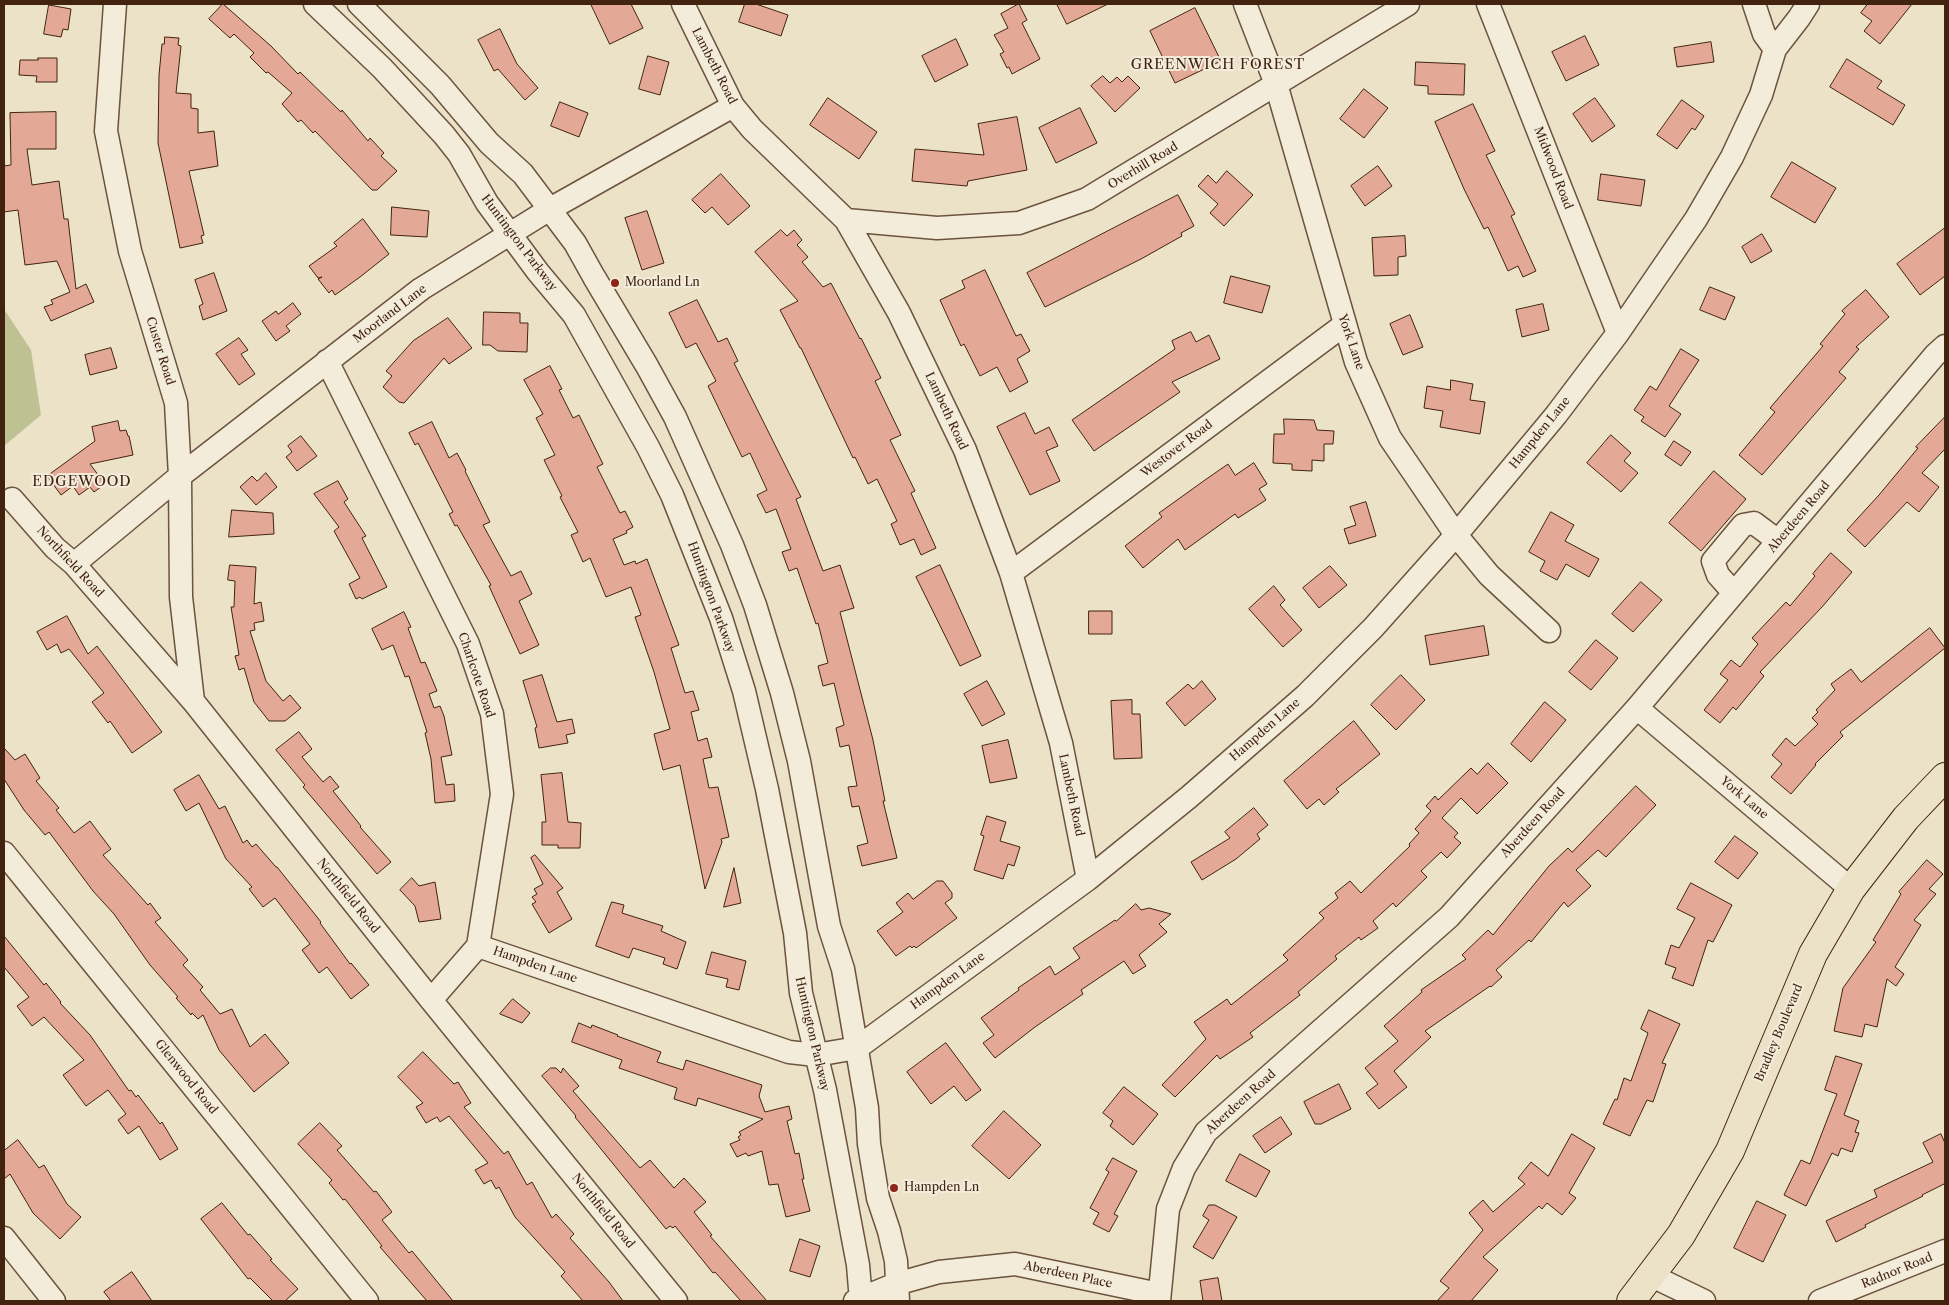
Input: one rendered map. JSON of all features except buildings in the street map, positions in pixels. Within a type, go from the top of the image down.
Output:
[{"type":"main road","name":"Bradley Boulevard","points":[[1631,1301],[1652,1276],[1681,1235],[1730,1151],[1813,954],[1851,889],[1906,818],[1945,777]]},
{"type":"street","name":"Custer Road","points":[[115,4],[106,132],[130,251],[176,403],[180,476],[181,597],[192,701]]},
{"type":"street","name":"Huntington Parkway","points":[[315,4],[382,68],[459,154],[487,203],[538,272],[574,315],[612,380],[672,496],[717,609],[744,691],[767,789],[795,933],[801,993],[825,1090],[858,1265],[859,1300]]},
{"type":"street","points":[[359,4],[440,85],[489,143],[523,174],[575,243],[647,366],[674,417],[717,509],[755,604],[782,693],[798,761],[829,926],[843,969],[867,1108],[868,1144],[878,1198],[893,1245],[897,1293]]},
{"type":"street","name":"Lambeth Road","points":[[683,4],[733,106],[752,129],[846,220],[899,313],[965,450],[1011,573],[1060,744],[1088,879]]},
{"type":"street","name":"York Lane","points":[[1245,4],[1276,84],[1356,362],[1390,438],[1456,535],[1489,575],[1549,631]]},
{"type":"street","name":"Overhill Road","points":[[846,220],[937,228],[1019,223],[1087,200],[1408,4]]},
{"type":"street","name":"Midwood Road","points":[[1488,4],[1618,333]]},
{"type":"street","points":[[1754,4],[1764,34],[1775,49]]},
{"type":"street","name":"Hampden Lane","points":[[478,946],[789,1052],[816,1055],[857,1048],[1088,879],[1189,797],[1304,696],[1373,628],[1456,535],[1556,415],[1618,333],[1696,219],[1732,157],[1761,95],[1775,49],[1808,4]]},
{"type":"street","name":"Moorland Lane","points":[[74,564],[180,476],[421,289],[550,209],[733,106]]},
{"type":"street","name":"Westover Road","points":[[1011,573],[1344,325]]},
{"type":"street","name":"Aberdeen Road","points":[[1159,1298],[1168,1209],[1184,1168],[1206,1132],[1448,917],[1637,708],[1935,355],[1945,346]]},
{"type":"street","name":"Charlcote Road","points":[[327,362],[468,644],[492,714],[502,794],[478,946]]},
{"type":"street","name":"Northfield Road","points":[[12,499],[55,548],[74,564],[192,701],[431,1000],[676,1301]]},
{"type":"street","points":[[1734,593],[1718,575],[1713,560],[1742,524],[1754,523],[1778,541]]},
{"type":"street","name":"York Lane","points":[[1637,708],[1851,889]]},
{"type":"street","name":"Glenwood Road","points":[[4,853],[367,1301]]},
{"type":"street","points":[[431,1000],[478,946]]},
{"type":"street","points":[[4,1238],[48,1299]]},
{"type":"street","name":"Radnor Road","points":[[1820,1301],[1945,1251]]},
{"type":"street","name":"Aberdeen Place","points":[[859,1300],[897,1293],[939,1272],[1015,1264],[1159,1298]]},
{"type":"street","points":[[1652,1276],[1704,1301]]},
{"type":"green space","points":[[4,309],[31,350],[41,415],[4,446]]},
{"type":"place","name":"Moorland Ln","points":[[615,283]]},
{"type":"place","name":"Hampden Ln","points":[[894,1188]]},
{"type":"district","name":"GREENWICH FOREST","points":[[1218,65]]},
{"type":"district","name":"EDGEWOOD","points":[[82,482]]}]
